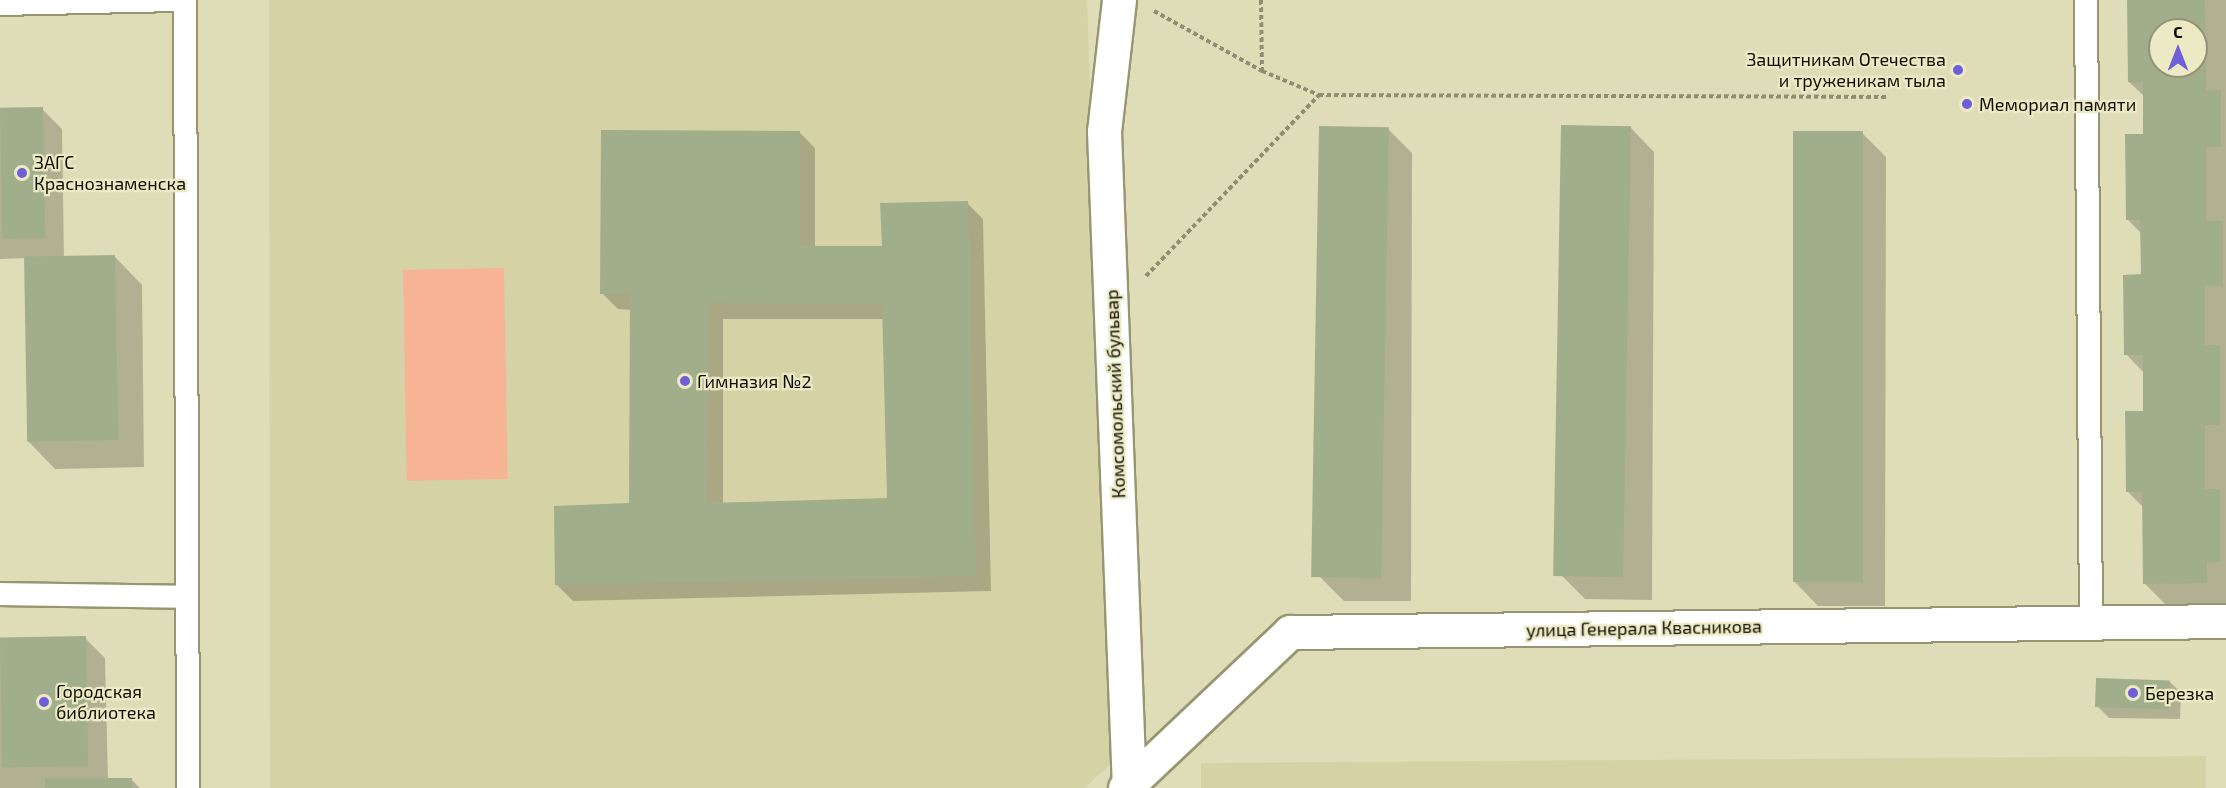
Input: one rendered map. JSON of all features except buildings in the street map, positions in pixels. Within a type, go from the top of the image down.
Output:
[{"type":"street","name":"Комсомольский бульвар","points":[[1127,787],[1104,131],[1132,3]]},
{"type":"street","name":"улица Генерала Квасникова","points":[[1127,787],[1290,632],[2226,621]]},
{"type":"lane","points":[[0,4],[180,0]]},
{"type":"lane","points":[[185,0],[188,788]]},
{"type":"lane","points":[[2086,0],[2091,623]]},
{"type":"lane","points":[[0,594],[186,597]]},
{"type":"path","points":[[1261,0],[1262,71]]},
{"type":"path","points":[[1132,3],[1262,71],[1319,95],[1889,97]]},
{"type":"path","points":[[1112,311],[1319,95]]},
{"type":"shaded area","name":"Гимназия №2","points":[[269,0],[1087,0],[1112,763],[1084,788],[270,788]]},
{"type":"shaded area","points":[[504,268],[508,479],[407,481],[403,270]]},
{"type":"shaded area","points":[[2206,756],[2206,788],[1201,788],[1201,763]]},
{"type":"place","name":"Защитникам Отечества и труженикам тыла","points":[[1958,70]]},
{"type":"place","name":"Мемориал памяти","points":[[1967,104]]},
{"type":"place","name":"ЗАГС Краснознаменска","points":[[22,173]]},
{"type":"place","name":"Гимназия №2","points":[[685,381]]},
{"type":"place","name":"Березка","points":[[2133,693]]},
{"type":"place","name":"Городская библиотека","points":[[44,702]]}]
